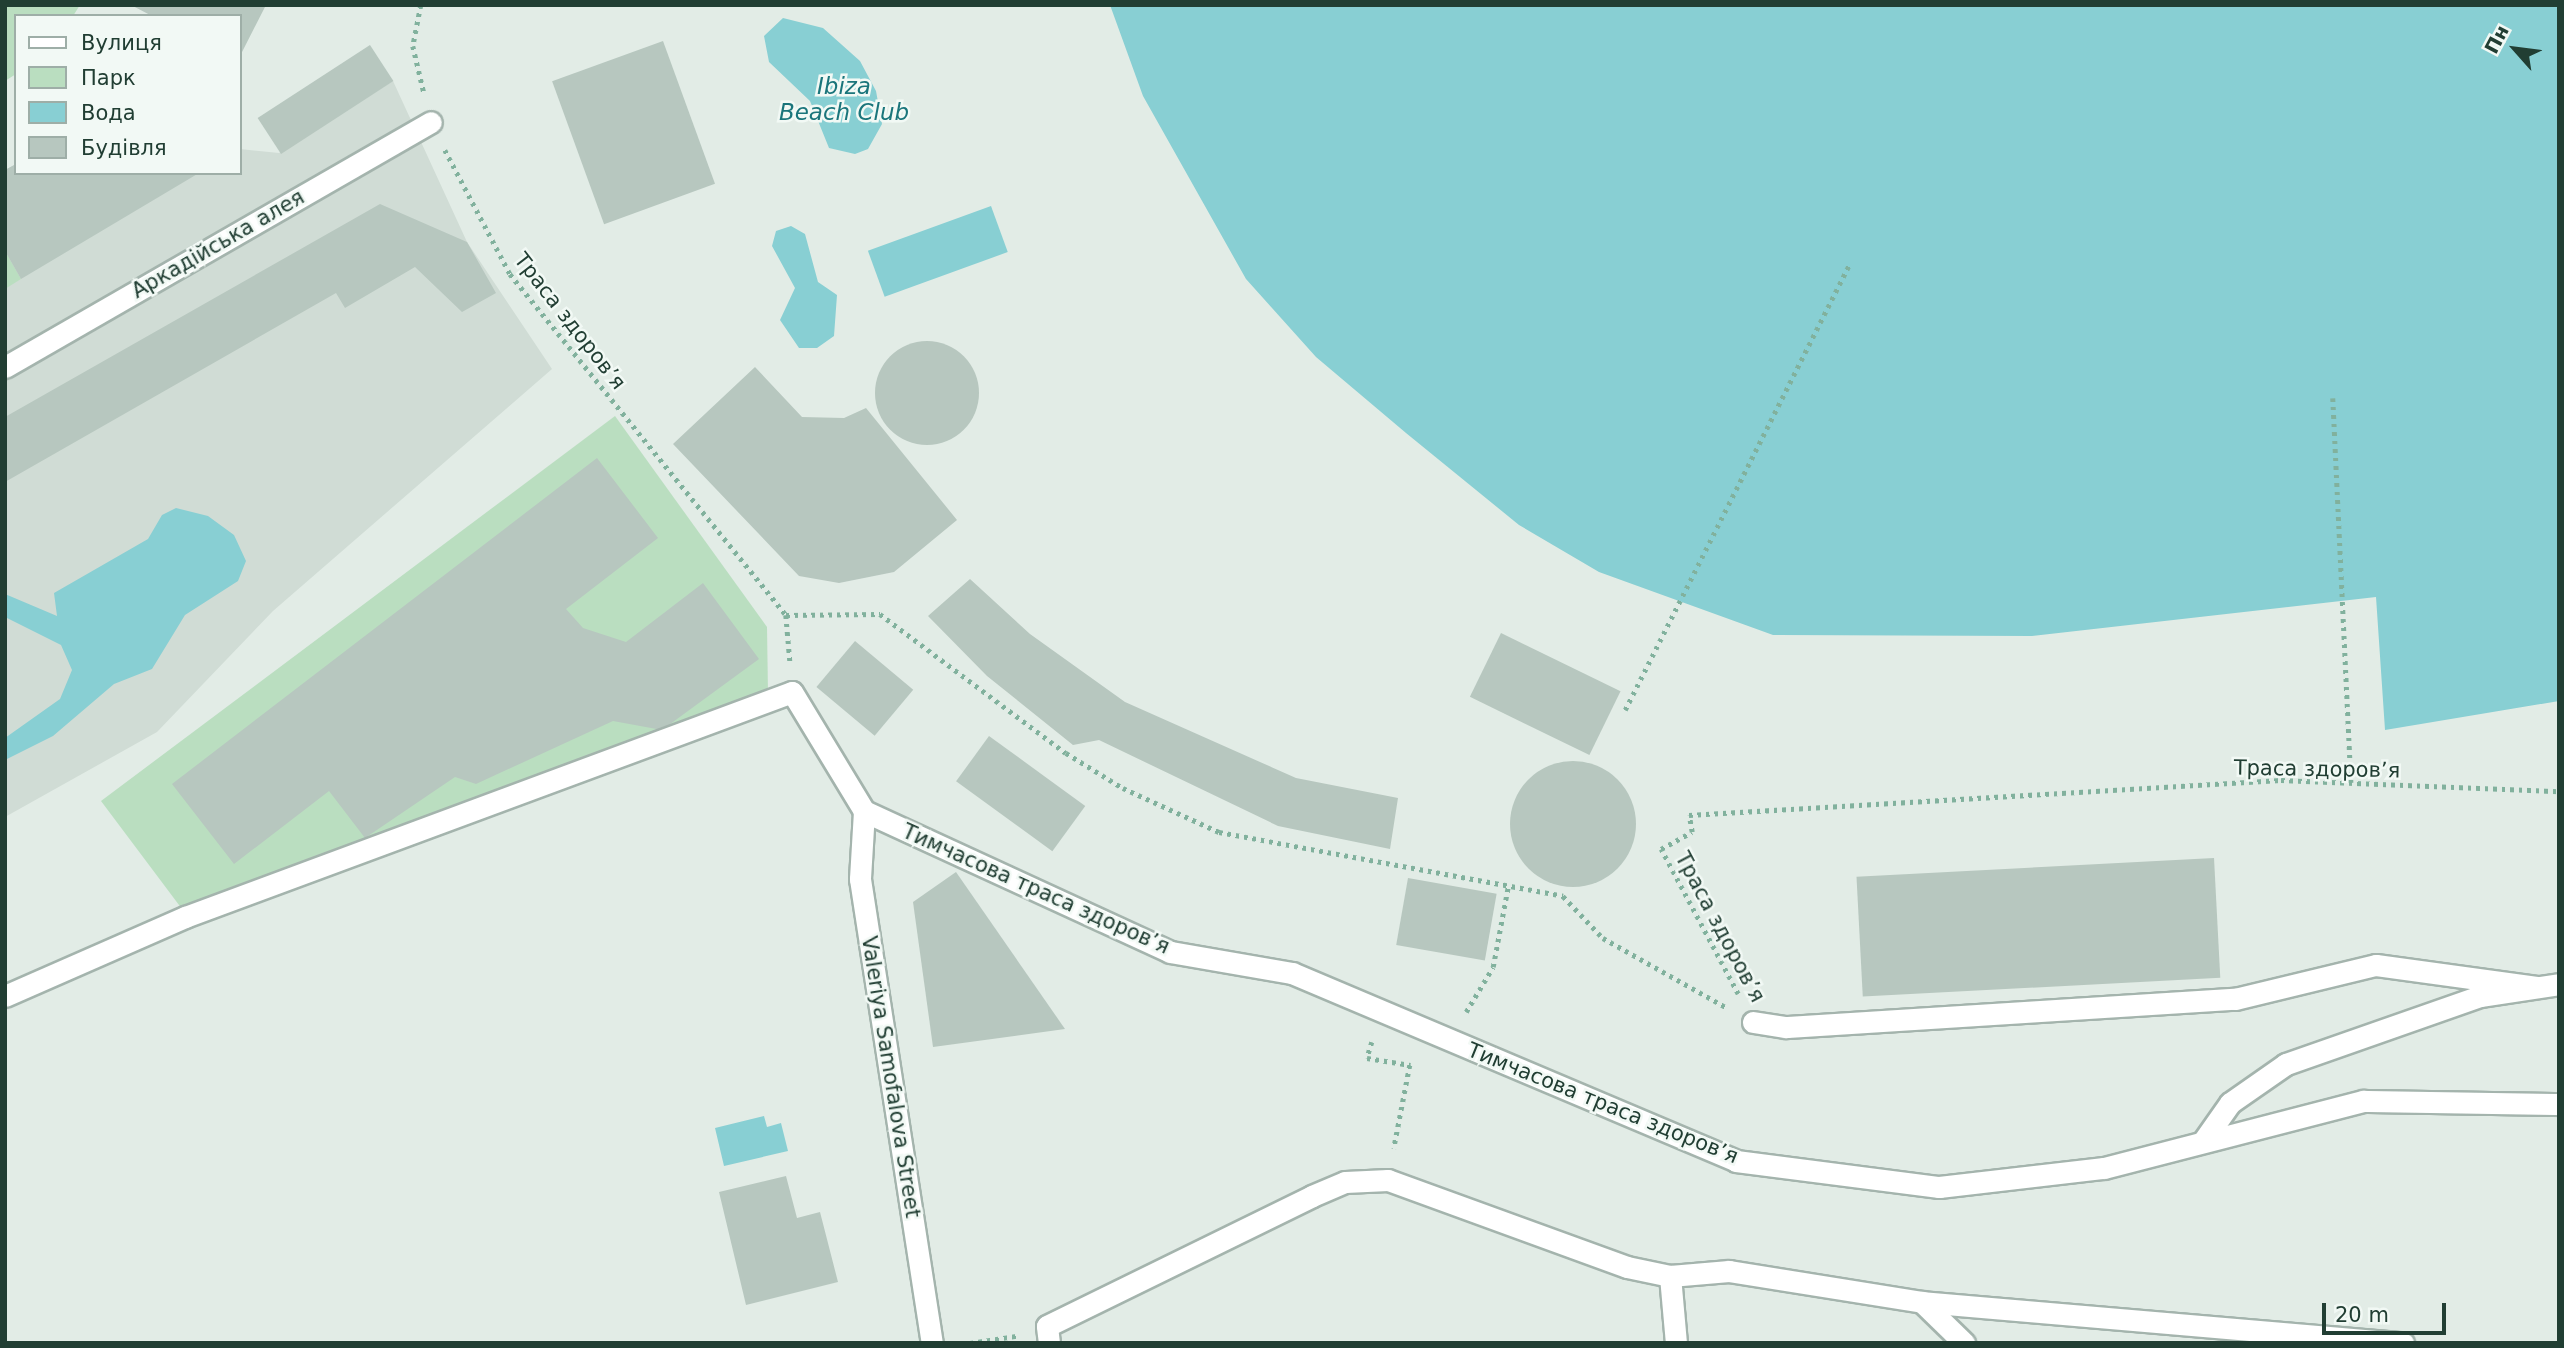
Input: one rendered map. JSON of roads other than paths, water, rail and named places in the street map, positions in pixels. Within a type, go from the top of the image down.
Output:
[{"type":"street","name":"Аркадійська алея","points":[[5,367],[431,122]]},
{"type":"street","points":[[5,996],[185,916],[792,692],[864,811]]},
{"type":"street","name":"Тимчасова траса здоров’я","points":[[864,811],[1170,952],[1292,973],[1736,1161],[1939,1187],[2104,1168],[2363,1101],[2559,1104]]},
{"type":"street","name":"Valeriya Samofalova Street","points":[[864,811],[860,878],[932,1343]]},
{"type":"street","points":[[1753,1022],[1786,1027],[2235,999],[2376,965],[2536,987]]},
{"type":"street","points":[[2204,1140],[2230,1103],[2286,1064],[2480,996],[2559,984]]},
{"type":"street","points":[[1049,1343],[1047,1326],[1312,1196],[1345,1182],[1388,1180],[1628,1267],[1670,1276],[1729,1270],[1922,1302],[2403,1343]]},
{"type":"street","points":[[1670,1276],[1676,1343]]},
{"type":"street","points":[[1922,1302],[1964,1343]]},
{"type":"water","points":[[1110,5],[2559,5],[2559,701],[2385,730],[2376,597],[2032,636],[1773,635],[1599,572],[1519,525],[1406,433],[1316,357],[1246,279],[1143,96]]},
{"type":"water","name":"Ibiza Beach Club","points":[[783,18],[823,28],[860,61],[876,91],[882,124],[868,149],[855,154],[829,148],[810,101],[769,62],[764,36]]},
{"type":"water","points":[[991,206],[1008,252],[885,297],[868,251]]},
{"type":"water","points":[[791,226],[805,234],[818,282],[837,295],[834,336],[817,348],[799,348],[780,320],[795,288],[772,246],[776,231]]},
{"type":"water","points":[[176,508],[208,516],[234,535],[246,561],[238,581],[185,615],[152,669],[114,684],[53,736],[5,760],[5,738],[60,699],[72,670],[61,645],[5,617],[5,594],[57,616],[54,593],[148,539],[162,515]]},
{"type":"water","points":[[764,1116],[767,1127],[781,1123],[788,1151],[724,1166],[715,1128]]}]
